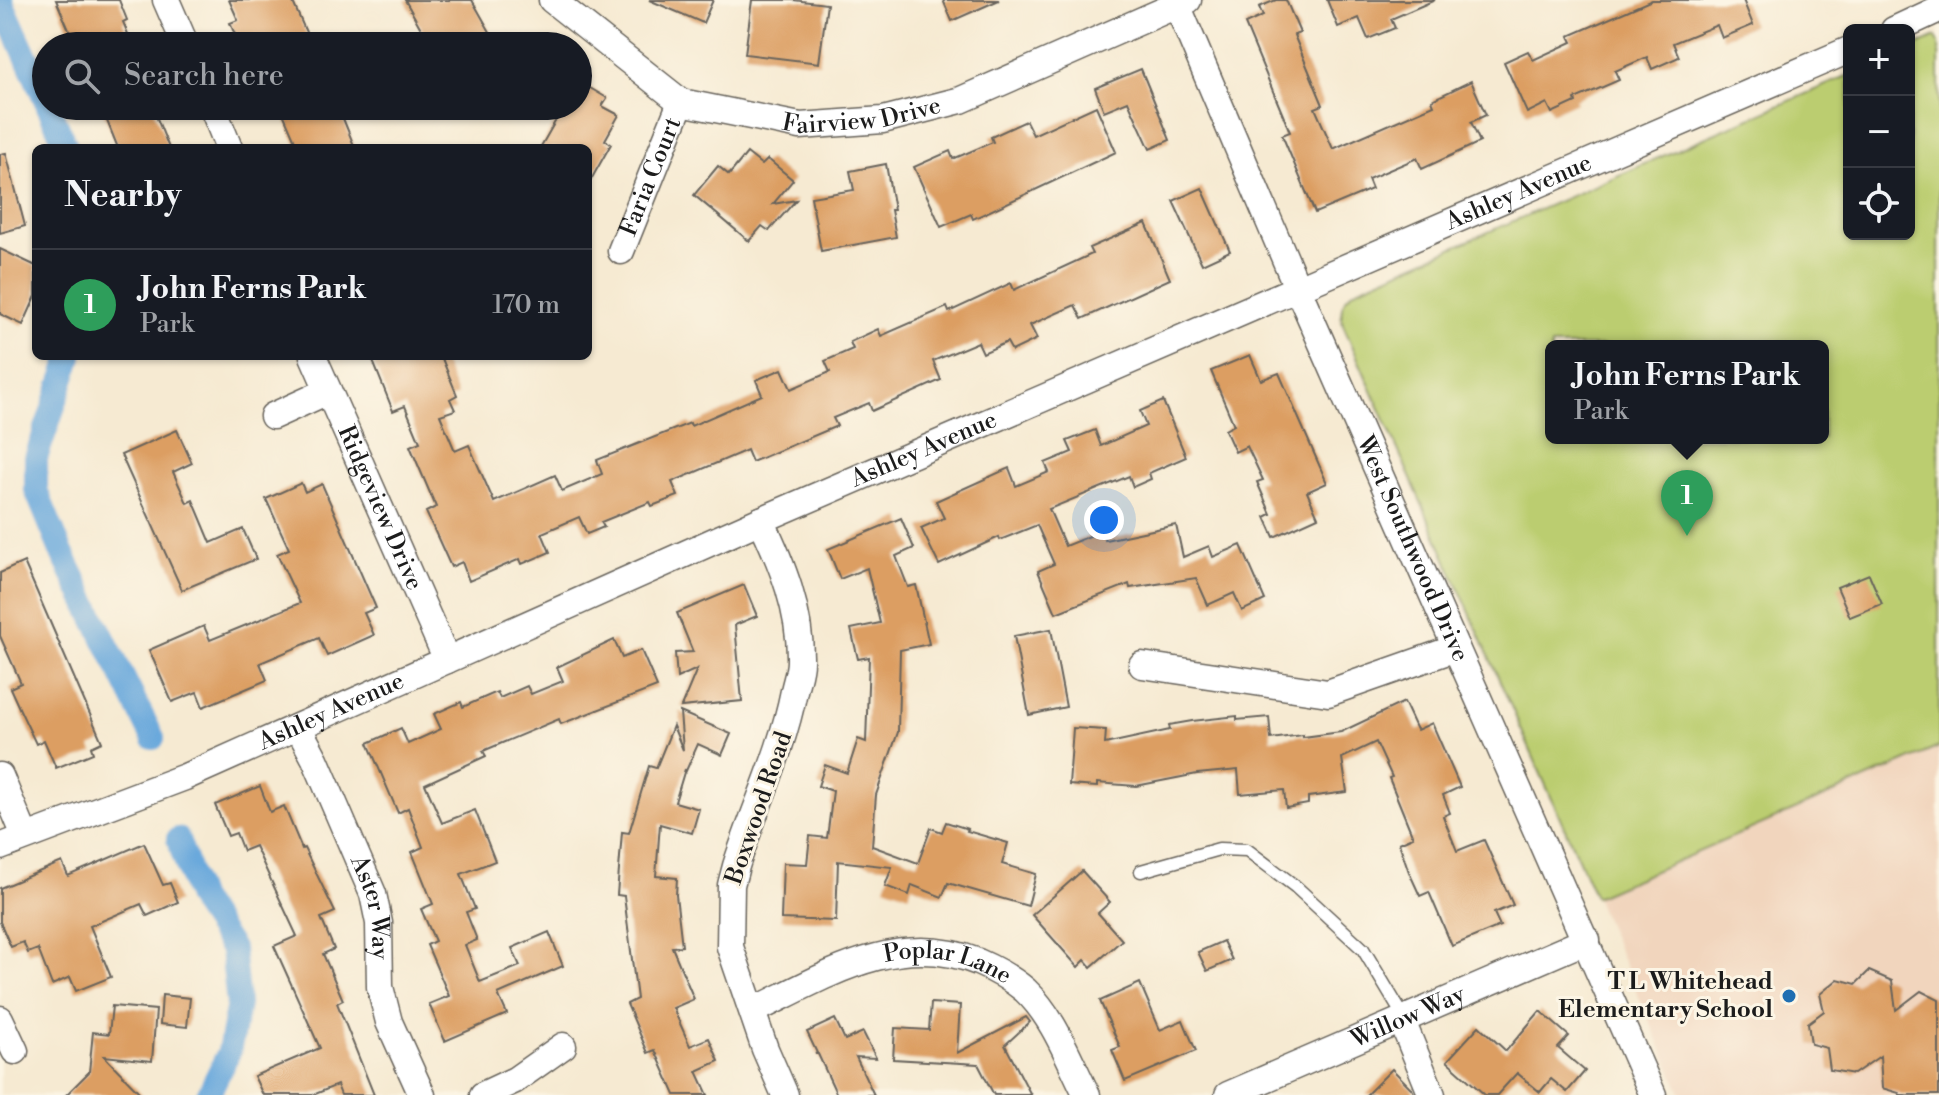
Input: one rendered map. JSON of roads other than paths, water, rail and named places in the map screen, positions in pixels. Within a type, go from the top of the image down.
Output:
[{"type":"street","points":[[166,0],[180,32]]},
{"type":"street","name":"Fairview Drive","points":[[552,0],[681,102],[800,126],[883,120],[961,100],[1180,2]]},
{"type":"street","name":"West Southwood Drive","points":[[1180,2],[1297,287],[1653,1095]]},
{"type":"street","points":[[1907,24],[1939,9]]},
{"type":"street","name":"Ashley Avenue","points":[[0,847],[185,777],[761,520],[1843,53]]},
{"type":"street","name":"Faria Court","points":[[621,251],[681,102]]},
{"type":"street","points":[[218,120],[227,144]]},
{"type":"street","name":"Ridgeview Drive","points":[[315,360],[447,660]]},
{"type":"street","points":[[273,416],[328,391]]},
{"type":"street","name":"Boxwood Road","points":[[761,520],[777,553],[790,593],[798,626],[800,664],[788,725],[745,837],[731,885],[730,947],[765,1049],[785,1095]]},
{"type":"street","points":[[1142,665],[1328,693],[1456,648]]},
{"type":"street","name":"Aster Way","points":[[298,727],[373,894],[379,923],[380,987],[389,1022],[422,1095]]},
{"type":"street","points":[[0,776],[25,836]]},
{"type":"street","name":"Willow Way","points":[[1228,1095],[1587,940]]},
{"type":"street","name":"Poplar Lane","points":[[753,1011],[877,955],[917,950],[953,952],[994,969],[1025,990],[1049,1022],[1087,1095]]},
{"type":"street","points":[[0,1019],[15,1051]]},
{"type":"street","points":[[1404,1020],[1432,1095]]},
{"type":"street","points":[[483,1095],[515,1080],[563,1046]]},
{"type":"lane","points":[[1141,871],[1219,849],[1247,850],[1296,887],[1363,949],[1387,984],[1404,1020]]},
{"type":"waterway","points":[[1,0],[32,70]]},
{"type":"waterway","points":[[54,120],[65,144]]},
{"type":"waterway","points":[[70,360],[36,458],[36,490],[61,551],[153,738]]},
{"type":"waterway","points":[[178,839],[198,898],[232,949],[238,1004],[229,1052],[208,1095]]},
{"type":"place","name":"John Ferns Park","points":[[1687,536]]},
{"type":"place","name":"T L Whitehead Elementary School","points":[[1789,996]]}]
